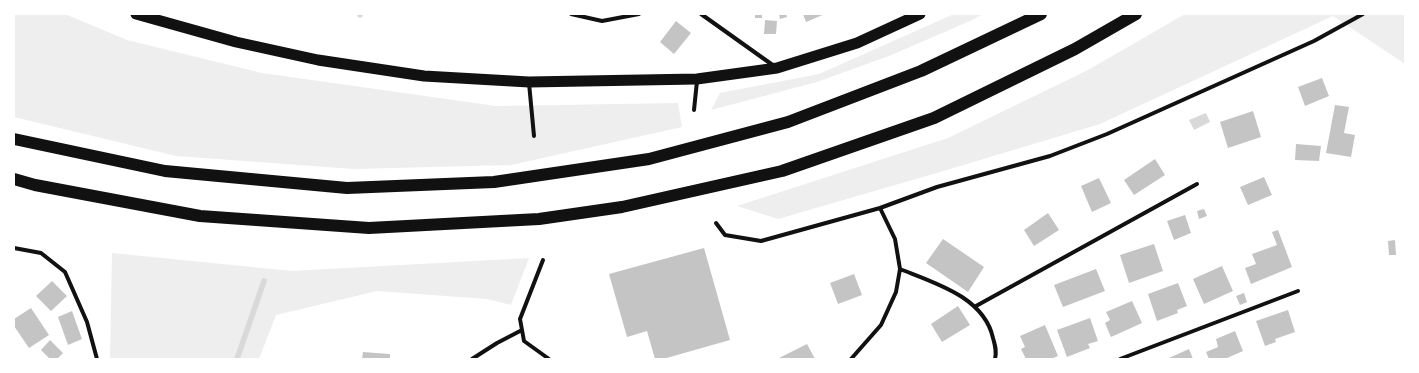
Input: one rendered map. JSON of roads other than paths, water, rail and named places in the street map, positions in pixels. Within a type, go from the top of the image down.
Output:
[{"type":"highway","points":[[136,14],[236,42],[318,60],[424,76],[529,82],[697,79],[778,68],[857,43],[920,14]]},
{"type":"highway","points":[[14,139],[165,171],[339,187],[494,182],[649,159],[788,122],[921,71],[1041,14]]},
{"type":"highway","points":[[14,179],[35,185],[200,216],[369,228],[539,219],[622,207],[782,171],[934,118],[1075,50],[1136,14]]},
{"type":"street","points":[[571,14],[602,21],[638,14]]},
{"type":"street","points":[[701,14],[778,68]]},
{"type":"street","points":[[716,223],[725,235],[761,241],[880,208],[937,187],[1050,156],[1107,134],[1314,41],[1362,14]]},
{"type":"street","points":[[694,110],[697,79]]},
{"type":"street","points":[[529,82],[534,136]]},
{"type":"street","points":[[976,306],[1197,184]]},
{"type":"street","points":[[851,359],[882,325],[896,292],[900,269],[895,239],[880,208]]},
{"type":"street","points":[[14,248],[41,253],[65,272],[87,322],[97,359]]},
{"type":"street","points":[[543,260],[520,319],[524,341],[549,359]]},
{"type":"street","points":[[900,269],[944,286],[976,306],[991,329],[997,352],[995,359]]},
{"type":"street","points":[[1120,359],[1298,291]]},
{"type":"street","points":[[472,359],[497,343],[522,330]]},
{"type":"waterway","points":[[237,359],[264,281]]}]
